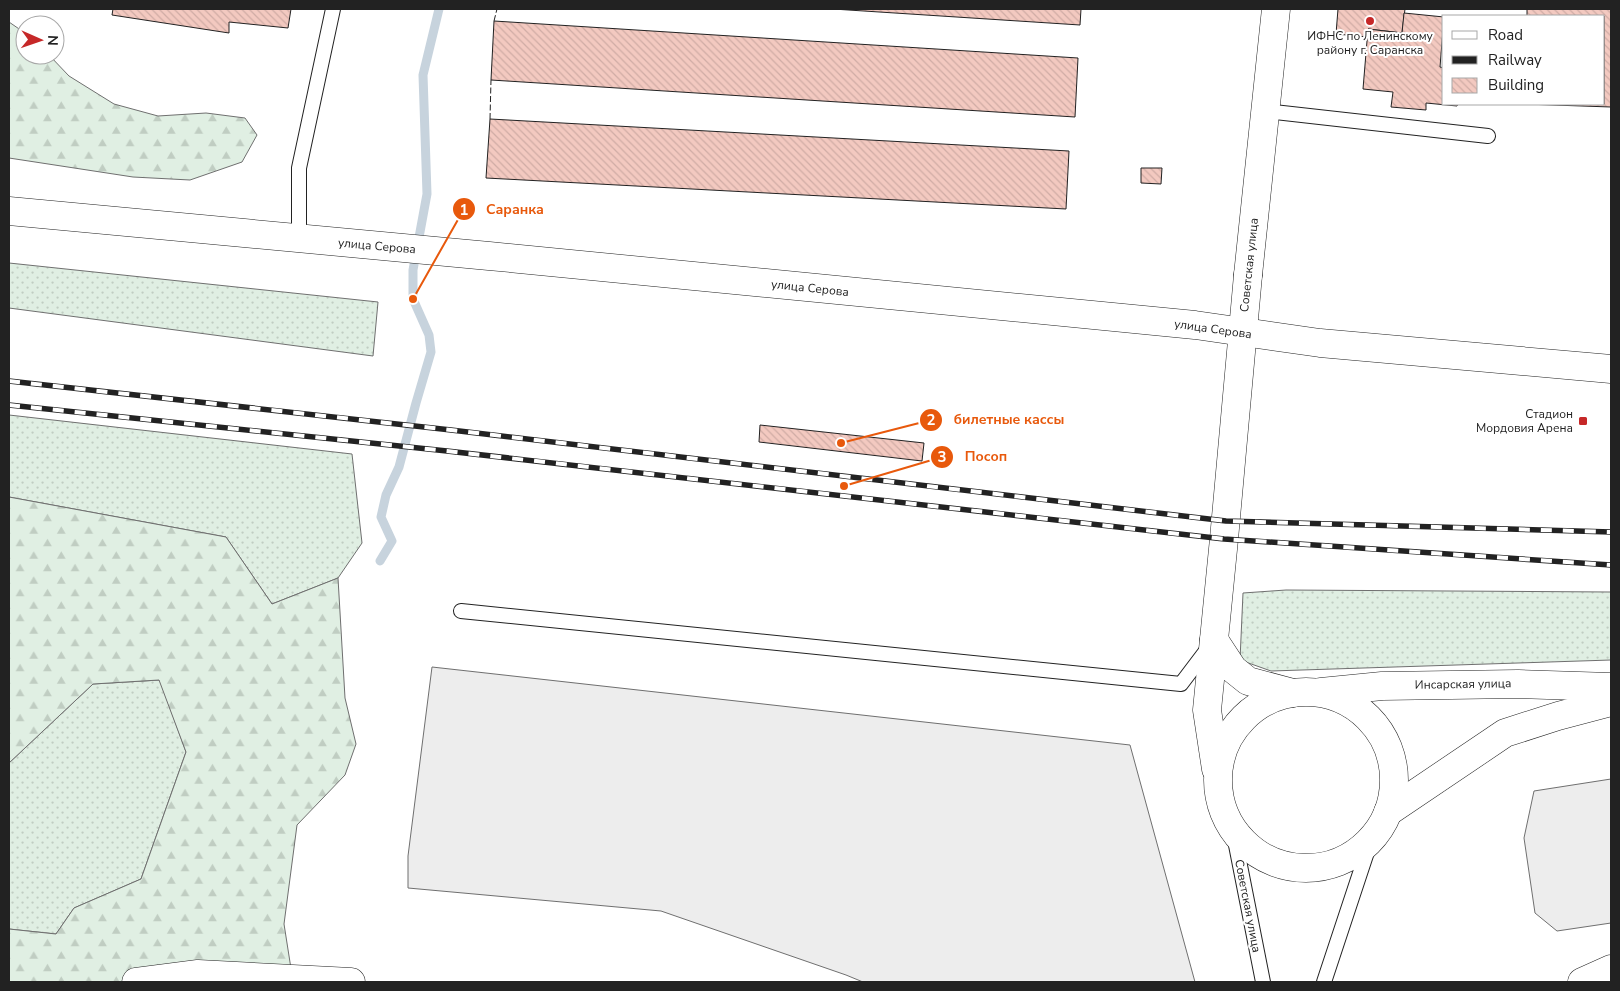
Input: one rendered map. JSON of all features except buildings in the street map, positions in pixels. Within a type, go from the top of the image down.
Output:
[{"type":"street","name":"Советская улица","points":[[1217,780],[1207,710],[1242,333],[1276,9]]},
{"type":"street","name":"улица Серова","points":[[9,211],[1195,325],[1320,343],[1611,369]]},
{"type":"street","points":[[1214,640],[1233,669],[1248,681],[1341,700],[1364,714],[1381,734],[1391,759],[1394,786],[1388,812],[1381,827],[1371,840],[1350,857],[1325,867],[1299,869],[1274,863],[1251,850],[1233,830],[1222,806],[1217,780],[1221,755],[1232,732],[1250,712],[1272,699],[1304,693]]},
{"type":"street","name":"Инсарская улица","points":[[1304,693],[1382,686],[1518,684],[1611,687]]},
{"type":"street","points":[[1388,812],[1505,733],[1611,702]]},
{"type":"street","points":[[1582,982],[1611,969]]},
{"type":"street","points":[[136,982],[198,974],[351,982]]},
{"type":"lane","points":[[299,239],[299,168],[333,9]]},
{"type":"lane","points":[[1266,111],[1488,136]]},
{"type":"lane","points":[[461,611],[1181,684],[1214,640]]},
{"type":"lane","name":"Советская улица","points":[[1233,830],[1263,982]]},
{"type":"lane","points":[[1324,982],[1371,840]]},
{"type":"green space","points":[[9,22],[15,26],[15,65],[59,65],[69,76],[114,104],[158,116],[206,113],[245,118],[257,135],[242,162],[190,180],[133,177],[9,158]]},
{"type":"green space","points":[[9,263],[378,302],[373,356],[9,308]]},
{"type":"green space","points":[[9,415],[352,454],[362,543],[338,578],[272,604],[226,537],[9,497]]},
{"type":"green space","points":[[9,497],[226,537],[272,604],[338,578],[345,698],[356,744],[345,775],[297,825],[284,924],[292,975],[295,982],[9,982],[9,929],[56,934],[74,908],[141,879],[186,752],[159,680],[93,684],[9,763]]},
{"type":"green space","points":[[1286,590],[1611,592],[1611,660],[1271,671],[1240,660],[1243,593]]},
{"type":"green space","points":[[160,680],[186,752],[141,879],[74,908],[56,934],[9,929],[9,763],[93,684]]},
{"type":"shaded area","points":[[432,667],[1130,745],[1195,982],[863,982],[661,911],[408,888],[408,856]]},
{"type":"shaded area","points":[[1611,779],[1611,923],[1557,931],[1535,913],[1524,838],[1534,791]]},
{"type":"waterway","points":[[380,561],[392,541],[381,517],[386,495],[399,467],[431,352],[429,335],[413,299],[413,270],[427,194],[423,75],[439,9]]},
{"type":"railway","points":[[9,381],[451,430],[1226,521],[1611,532]]},
{"type":"railway","points":[[9,405],[447,451],[1224,539],[1611,565]]},
{"type":"fence","points":[[494,21],[497,9]]},
{"type":"fence","points":[[490,119],[491,80]]},
{"type":"place","name":"ИФНС по Ленинскому району г. Саранска","points":[[1370,21]]},
{"type":"place","name":"Саранка","points":[[413,299]]},
{"type":"place","name":"Стадион Мордовия Арена","points":[[1583,421]]},
{"type":"place","name":"билетные кассы","points":[[841,443]]},
{"type":"place","name":"Посоп","points":[[844,486]]}]
